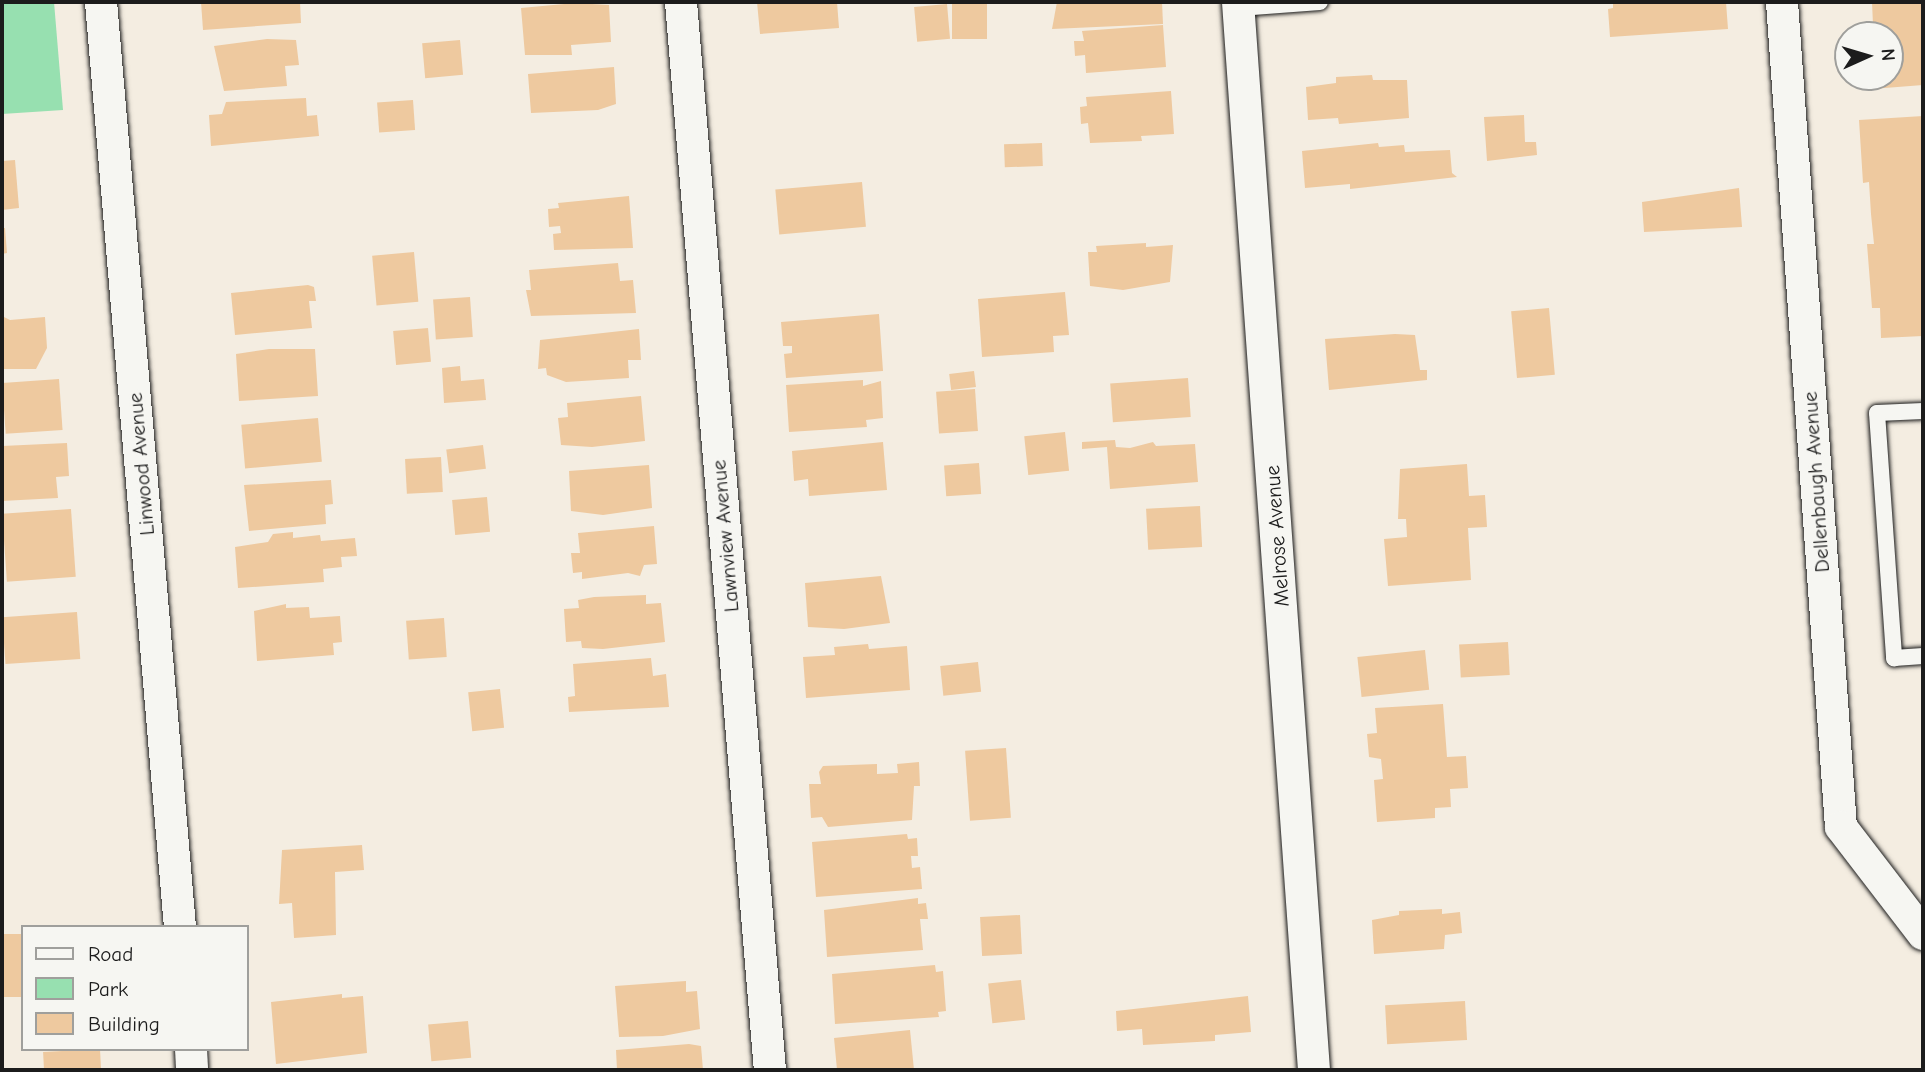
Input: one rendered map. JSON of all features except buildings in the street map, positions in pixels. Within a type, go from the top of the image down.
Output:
[{"type":"street","name":"Linwood Avenue","points":[[101,2],[180,925]]},
{"type":"street","name":"Lawnview Avenue","points":[[681,2],[769,1070]]},
{"type":"street","name":"Dellenbaugh Avenue","points":[[1782,2],[1840,827],[1923,934]]},
{"type":"street","name":"Melrose Avenue","points":[[1238,5],[1314,1070]]},
{"type":"street","points":[[191,1051],[192,1070]]},
{"type":"lane","points":[[1238,5],[1321,2]]},
{"type":"lane","points":[[1923,411],[1877,414],[1894,658],[1923,656]]},
{"type":"green space","points":[[2,2],[54,2],[63,110],[2,114]]}]
